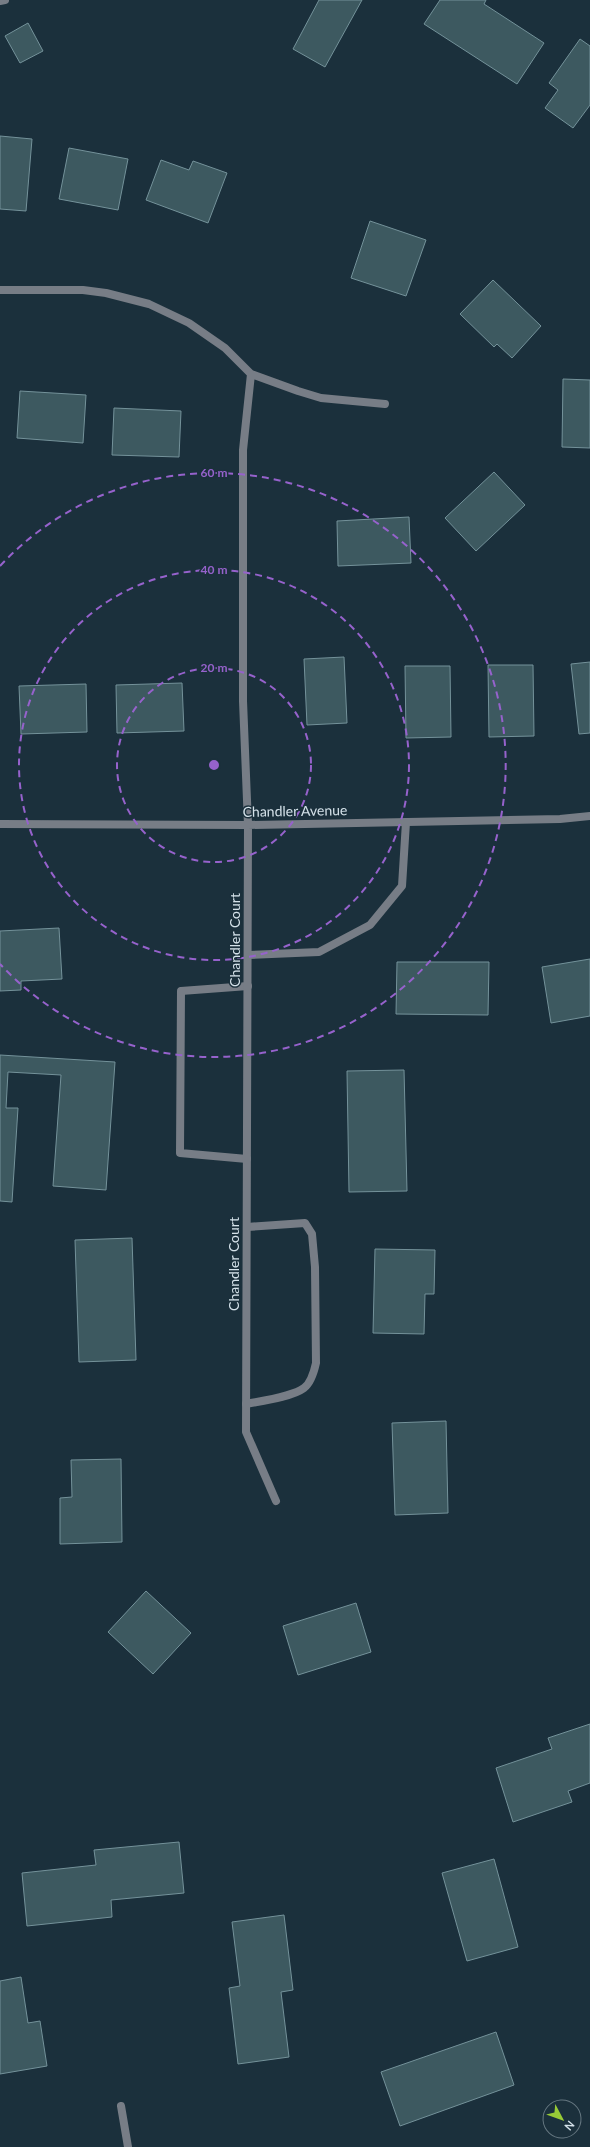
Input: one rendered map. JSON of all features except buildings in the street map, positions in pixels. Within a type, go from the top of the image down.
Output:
[{"type":"street","points":[[0,1],[5,0]]},
{"type":"street","points":[[0,290],[83,290],[106,293],[149,304],[189,323],[225,348],[251,374],[321,398],[385,404]]},
{"type":"street","name":"Chandler Court","points":[[251,374],[242,450],[243,701],[248,825],[246,1432],[276,1501]]},
{"type":"street","name":"Chandler Avenue","points":[[0,824],[248,825],[560,818],[590,816]]},
{"type":"street","points":[[248,955],[318,952],[370,925],[402,886],[406,822]]},
{"type":"street","points":[[247,1159],[180,1153],[180,1146],[181,991],[248,986]]},
{"type":"street","points":[[246,1404],[273,1399],[304,1388],[313,1376],[316,1363],[315,1267],[312,1234],[305,1223],[247,1227]]},
{"type":"street","points":[[121,2106],[128,2147]]}]
